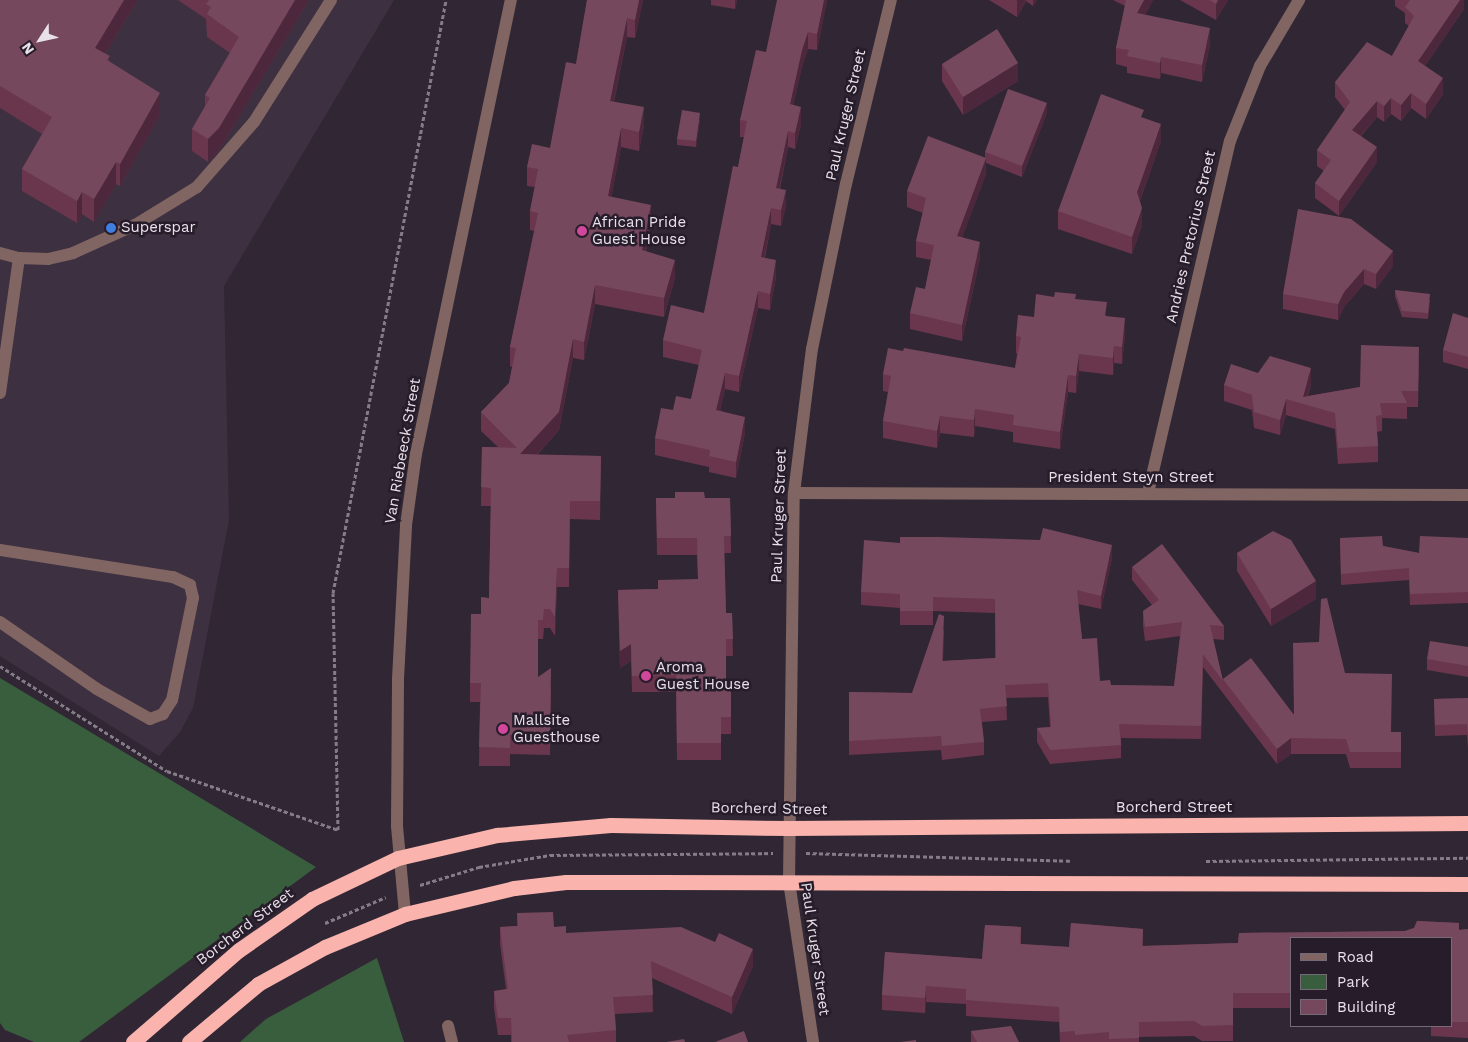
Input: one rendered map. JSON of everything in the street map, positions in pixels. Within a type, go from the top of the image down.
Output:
[{"type":"highway","name":"Borcherd Street","points":[[133,1042],[271,925],[312,899],[398,858],[479,838],[538,830],[610,825],[789,828],[1468,823]]},
{"type":"highway","points":[[189,1042],[258,984],[287,966],[405,914],[478,895],[566,882],[1468,884]]},
{"type":"street","points":[[0,253],[19,258],[48,259],[96,244],[135,225],[197,187],[254,122],[331,0]]},
{"type":"street","name":"Van Riebeeck Street","points":[[405,914],[398,858],[398,679],[406,526],[416,454],[511,0]]},
{"type":"street","name":"Paul Kruger Street","points":[[813,1042],[789,882],[794,492],[812,348],[846,184],[890,0]]},
{"type":"street","name":"Andries Pretorius Street","points":[[1148,493],[1236,124],[1260,66],[1299,0]]},
{"type":"street","points":[[0,393],[19,258]]},
{"type":"street","name":"President Steyn Street","points":[[794,492],[1468,495]]},
{"type":"street","points":[[0,550],[173,577],[190,585],[193,592],[192,612],[172,700],[163,714],[150,719],[70,671],[0,622]]},
{"type":"street","points":[[448,1026],[452,1042]]},
{"type":"path","points":[[0,666],[167,771],[338,830],[333,593],[446,0]]},
{"type":"shaded area","points":[[0,0],[394,0],[224,286],[229,520],[193,708],[180,732],[159,756],[0,656]]},
{"type":"green space","points":[[0,678],[316,867],[79,1042],[34,1042],[5,1030],[0,1023]]},
{"type":"green space","points":[[377,958],[404,1042],[240,1042],[266,1019]]},
{"type":"building","points":[[0,0],[124,0],[95,48],[110,56],[107,60],[160,93],[120,164],[116,162],[94,199],[82,192],[77,201],[22,169],[52,117],[0,86]]},
{"type":"building","points":[[209,0],[295,0],[219,128],[208,139],[192,129],[210,98],[205,95],[239,37],[207,14],[211,7],[206,4]]},
{"type":"building","points":[[587,0],[639,0],[635,20],[627,18],[610,101],[644,107],[639,132],[621,128],[608,196],[651,205],[642,250],[675,260],[664,298],[595,285],[584,342],[573,339],[559,412],[520,454],[601,456],[600,501],[570,501],[569,568],[557,568],[555,617],[550,609],[544,609],[543,620],[538,620],[538,677],[551,668],[550,736],[510,735],[510,748],[479,747],[481,683],[470,683],[471,614],[481,614],[481,597],[489,598],[491,488],[481,487],[482,447],[517,448],[481,412],[509,383],[516,348],[510,347],[538,213],[530,211],[538,169],[527,167],[532,144],[550,148],[566,62],[576,64]]},
{"type":"building","points":[[777,0],[824,0],[817,34],[808,32],[802,50],[790,104],[801,107],[795,133],[788,131],[776,188],[786,190],[781,210],[771,208],[761,257],[776,260],[770,294],[758,291],[739,376],[725,373],[716,410],[745,417],[736,462],[709,456],[710,450],[655,438],[661,408],[673,410],[676,396],[691,399],[702,350],[663,340],[671,305],[704,313],[733,166],[738,167],[747,121],[740,120],[756,50],[766,52]]},
{"type":"building","points":[[1126,0],[1144,0],[1137,13],[1210,28],[1202,65],[1161,57],[1160,63],[1127,56],[1129,50],[1116,48]]},
{"type":"building","points":[[1210,0],[1218,0],[1216,4]]},
{"type":"building","points":[[1410,0],[1460,0],[1418,61],[1443,78],[1426,104],[1411,93],[1401,105],[1391,98],[1384,106],[1377,101],[1352,130],[1377,147],[1339,201],[1315,183],[1331,160],[1317,150],[1350,102],[1335,82],[1367,42],[1392,56],[1414,16],[1405,7]]},
{"type":"building","points":[[997,29],[1018,63],[963,97],[942,64]]},
{"type":"building","points":[[1008,89],[1047,103],[1022,166],[985,152]]},
{"type":"building","points":[[1101,94],[1144,110],[1141,117],[1161,124],[1137,192],[1142,208],[1132,237],[1058,211]]},
{"type":"building","points":[[682,110],[700,113],[696,141],[677,139]]},
{"type":"building","points":[[928,136],[986,158],[957,236],[980,242],[962,325],[910,313],[916,287],[925,289],[934,245],[916,241],[926,198],[907,191]]},
{"type":"building","points":[[1298,209],[1351,219],[1393,251],[1376,274],[1364,269],[1344,292],[1338,304],[1283,294]]},
{"type":"building","points":[[1395,290],[1430,294],[1428,313],[1402,311]]},
{"type":"building","points":[[1055,292],[1076,294],[1075,299],[1107,302],[1105,316],[1125,318],[1122,347],[1114,346],[1113,358],[1079,354],[1076,376],[1068,375],[1060,432],[1013,425],[1014,415],[975,409],[974,420],[940,416],[937,431],[883,421],[891,376],[883,374],[888,348],[903,351],[904,348],[1015,368],[1021,337],[1016,336],[1018,315],[1034,317],[1036,294],[1054,297]]},
{"type":"building","points":[[1453,313],[1468,318],[1468,357],[1443,350]]},
{"type":"building","points":[[1361,345],[1419,347],[1418,391],[1401,391],[1407,403],[1380,403],[1382,415],[1376,416],[1378,446],[1338,448],[1335,413],[1286,399],[1280,420],[1254,412],[1252,395],[1224,385],[1231,364],[1258,373],[1270,356],[1311,368],[1303,397],[1360,387]]},
{"type":"building","points":[[675,492],[704,492],[705,498],[730,498],[731,536],[724,536],[726,613],[732,613],[733,639],[726,639],[726,684],[731,684],[731,717],[721,717],[721,743],[677,743],[676,675],[632,676],[631,644],[620,651],[618,590],[658,589],[658,580],[698,579],[697,538],[657,538],[656,498],[675,498]]},
{"type":"building","points":[[1043,528],[1112,545],[1101,596],[1077,590],[1082,639],[1097,638],[1100,681],[1110,680],[1111,685],[1174,686],[1182,622],[1145,627],[1143,611],[1159,600],[1132,567],[1162,544],[1224,626],[1210,625],[1223,681],[1203,654],[1201,726],[1119,724],[1121,745],[1050,750],[1037,728],[1051,727],[1048,683],[1005,685],[1007,706],[980,709],[984,742],[942,746],[941,736],[849,741],[849,692],[912,693],[939,614],[944,616],[942,661],[996,658],[995,599],[933,597],[933,611],[900,611],[900,594],[861,592],[864,540],[900,543],[900,537],[939,537],[1040,540]]},
{"type":"building","points":[[1273,531],[1291,540],[1316,581],[1271,609],[1237,553]]},
{"type":"building","points":[[1382,536],[1383,546],[1419,553],[1420,536],[1468,538],[1468,592],[1410,594],[1409,568],[1341,574],[1340,538]]},
{"type":"building","points":[[1327,598],[1345,673],[1392,674],[1391,732],[1401,732],[1401,752],[1350,752],[1346,739],[1291,738],[1277,749],[1223,679],[1251,658],[1294,715],[1293,643],[1319,642],[1321,599]]},
{"type":"building","points":[[1430,641],[1468,647],[1468,666],[1427,659]]},
{"type":"building","points":[[1468,698],[1468,736],[1467,724],[1435,725],[1434,699]]},
{"type":"building","points":[[553,912],[554,927],[566,926],[566,933],[681,927],[715,942],[719,933],[753,949],[732,997],[651,961],[653,995],[613,997],[616,1030],[567,1035],[569,1042],[512,1042],[511,1018],[498,1018],[494,991],[508,989],[500,927],[518,926],[517,913]]},
{"type":"building","points":[[1417,921],[1459,923],[1459,930],[1468,929],[1468,1022],[1453,1022],[1453,937],[1290,937],[1290,993],[1233,993],[1233,1025],[1202,1026],[1194,1021],[1139,1022],[1139,1038],[1109,1039],[1109,1032],[1075,1035],[1075,1031],[1060,1032],[1059,1007],[966,1000],[966,989],[926,986],[925,998],[882,995],[885,952],[982,959],[985,925],[1021,927],[1020,944],[1069,947],[1071,923],[1143,929],[1142,946],[1238,943],[1239,933],[1405,931],[1414,928]]},
{"type":"building","points":[[1011,1026],[1019,1042],[977,1042],[971,1031]]},
{"type":"building","points":[[744,1031],[748,1042],[715,1042]]},
{"type":"building","points":[[684,1039],[685,1042],[666,1042]]},
{"type":"building","points":[[916,1040],[916,1042],[900,1042]]},
{"type":"place","name":"Superspar","points":[[111,228]]},
{"type":"place","name":"African Pride Guest House","points":[[582,231]]},
{"type":"place","name":"Aroma Guest House","points":[[646,676]]},
{"type":"place","name":"Mallsite Guesthouse","points":[[503,729]]}]
